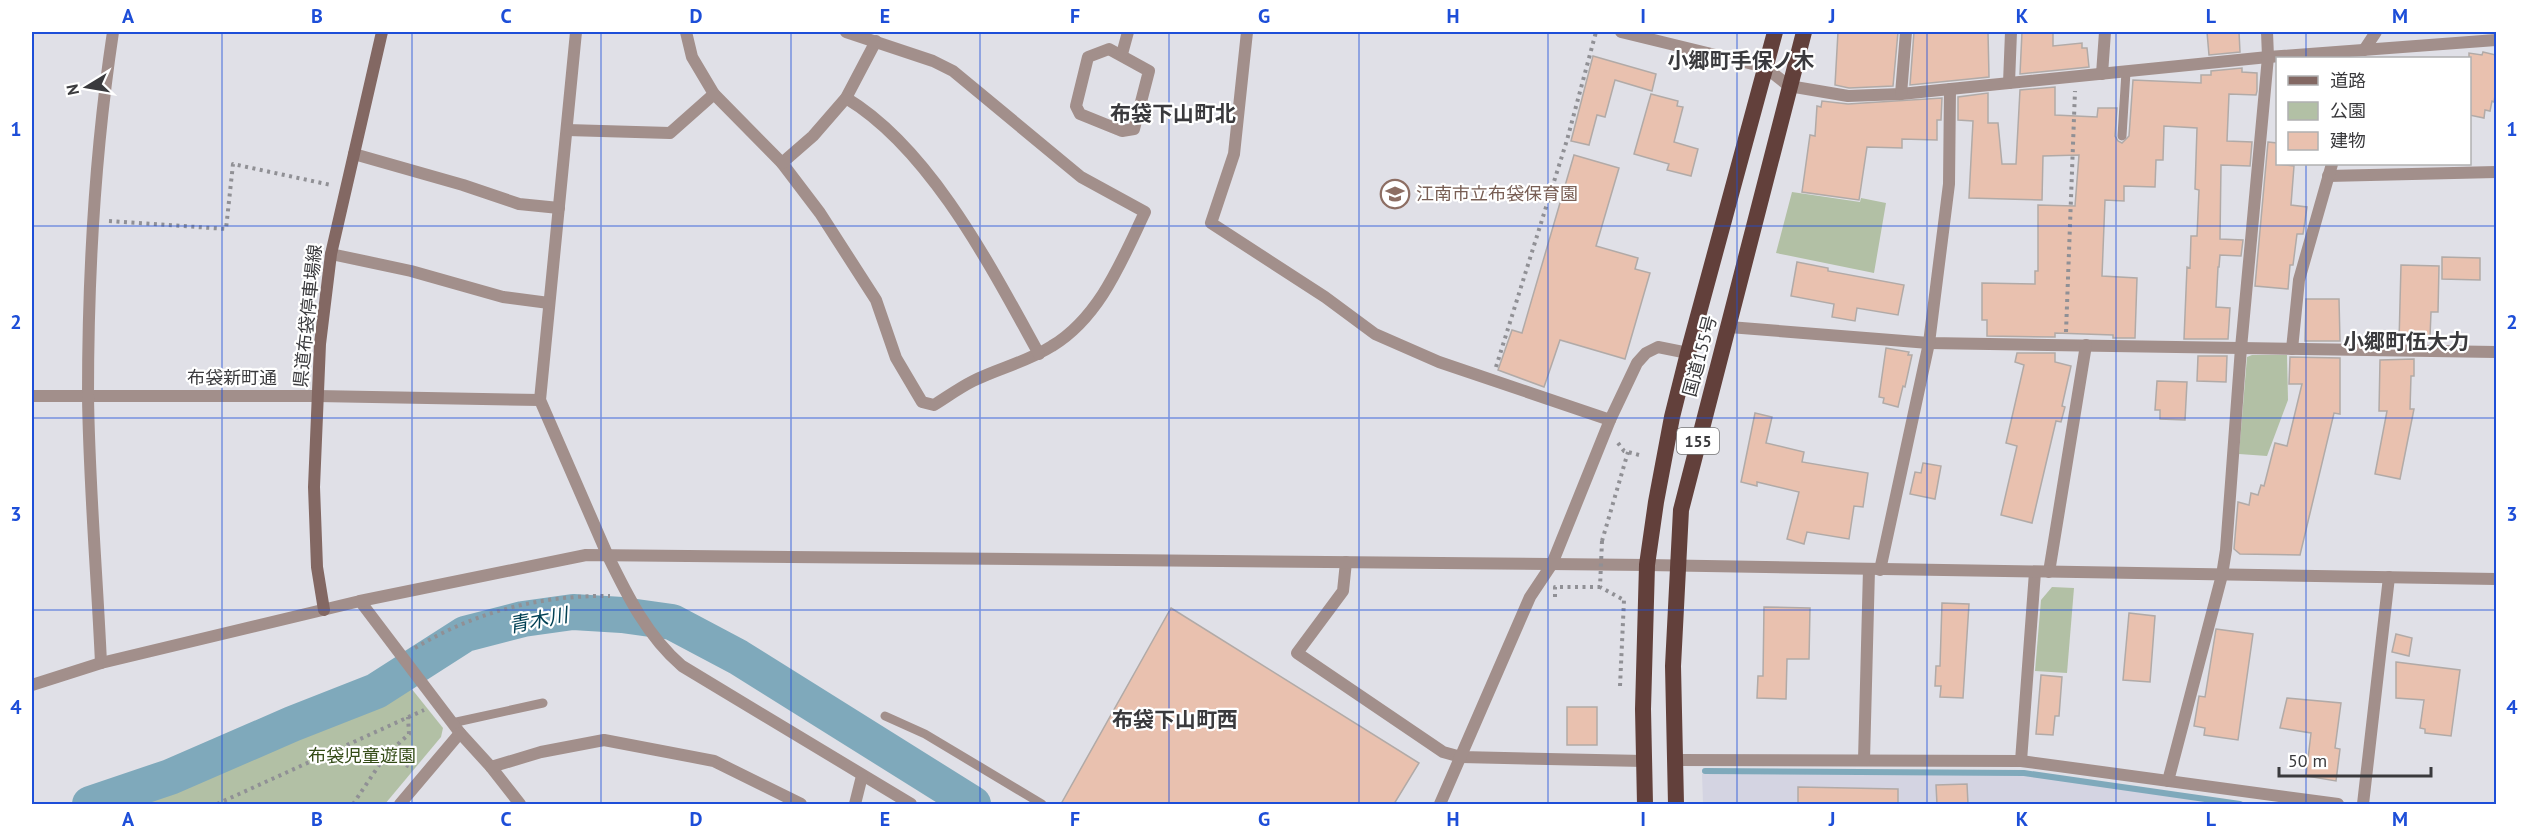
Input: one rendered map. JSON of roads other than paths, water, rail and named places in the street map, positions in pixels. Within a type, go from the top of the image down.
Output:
[{"type":"highway","name":"国道155号","points":[[1645,804],[1643,710],[1647,565],[1670,427],[1775,32]]},
{"type":"highway","name":"国道155号","points":[[1676,804],[1674,666],[1681,510],[1804,32]]},
{"type":"main road","name":"県道布袋停車場線","points":[[324,610],[316,567],[315,486],[320,344],[331,254],[382,32]]},
{"type":"street","points":[[102,663],[88,395],[94,219],[101,121],[113,32]]},
{"type":"street","points":[[576,32],[540,400],[607,554],[629,598],[664,650],[702,680],[911,804]]},
{"type":"street","points":[[688,32],[692,57],[702,77],[714,94],[782,163],[820,213],[876,300],[896,358],[922,402],[934,405],[974,381],[1021,363],[1054,346],[1096,304],[1118,270],[1145,212],[1081,177],[953,71],[933,61],[846,32]]},
{"type":"street","points":[[1122,54],[1128,32]]},
{"type":"street","points":[[1247,32],[1234,154],[1211,223],[1325,297],[1375,334],[1439,362],[1492,379],[1608,424]]},
{"type":"street","points":[[1621,32],[1765,68],[1789,86],[1848,96],[1901,94],[2268,57],[2356,53],[2496,40]]},
{"type":"street","points":[[1901,94],[1906,32]]},
{"type":"street","points":[[2009,83],[2011,32]]},
{"type":"street","points":[[2103,74],[2105,32]]},
{"type":"street","points":[[2168,781],[2222,575],[2226,550],[2241,348],[2268,57],[2267,32]]},
{"type":"street","points":[[2356,53],[2376,32]]},
{"type":"street","points":[[782,163],[813,136],[846,98],[876,41]]},
{"type":"street","points":[[1109,49],[1122,54],[1149,71],[1134,129],[1122,131],[1080,114],[1076,105],[1088,57],[1109,49]]},
{"type":"street","points":[[1864,760],[1874,570],[1929,343],[1949,184],[1950,89]]},
{"type":"street","points":[[567,130],[670,133],[714,94]]},
{"type":"street","points":[[846,98],[882,124],[925,171],[995,274],[1039,354]]},
{"type":"street","points":[[354,154],[463,185],[519,204],[559,208]]},
{"type":"street","points":[[2292,349],[2299,280],[2330,170],[2496,172]]},
{"type":"street","points":[[331,254],[411,271],[503,297],[549,303]]},
{"type":"street","points":[[1729,327],[1929,343],[2496,352]]},
{"type":"street","points":[[2049,572],[2086,345]]},
{"type":"street","points":[[1440,804],[1530,597],[1552,564],[1608,424],[1636,363],[1646,353],[1658,347],[1688,353]]},
{"type":"street","name":"布袋新町通","points":[[32,396],[317,396],[540,400]]},
{"type":"street","points":[[32,685],[102,663],[360,601],[586,555],[607,554],[1647,565],[2496,579]]},
{"type":"street","points":[[1346,562],[1342,591],[1297,652],[1443,752],[1461,757],[1644,760]]},
{"type":"street","points":[[2021,760],[2035,572]]},
{"type":"street","points":[[2362,804],[2389,577]]},
{"type":"street","points":[[360,601],[456,728],[520,804]]},
{"type":"street","points":[[400,804],[423,776],[456,728]]},
{"type":"street","points":[[491,767],[541,752],[604,740],[714,761],[801,804]]},
{"type":"street","points":[[1676,760],[2021,760],[2338,804]]},
{"type":"street","points":[[855,804],[862,776]]},
{"type":"lane","points":[[2122,136],[2126,72]]},
{"type":"lane","points":[[456,728],[543,703]]},
{"type":"lane","points":[[885,716],[925,734],[1042,804]]},
{"type":"waterway","name":"青木川","points":[[90,804],[170,777],[292,724],[376,691],[465,634],[523,619],[573,612],[622,615],[672,622],[738,657],[973,804]]},
{"type":"waterway","points":[[1705,771],[2024,773],[2240,804]]},
{"type":"place","name":"江南市立布袋保育園","points":[[1395,194]]},
{"type":"district","name":"小郷町手保ノ木","points":[[1741,61]]},
{"type":"district","name":"布袋下山町北","points":[[1173,114]]},
{"type":"district","name":"小郷町伍大力","points":[[2406,342]]},
{"type":"district","name":"布袋下山町西","points":[[1175,720]]},
{"type":"park label","name":"布袋児童遊園","points":[[362,756]]}]
